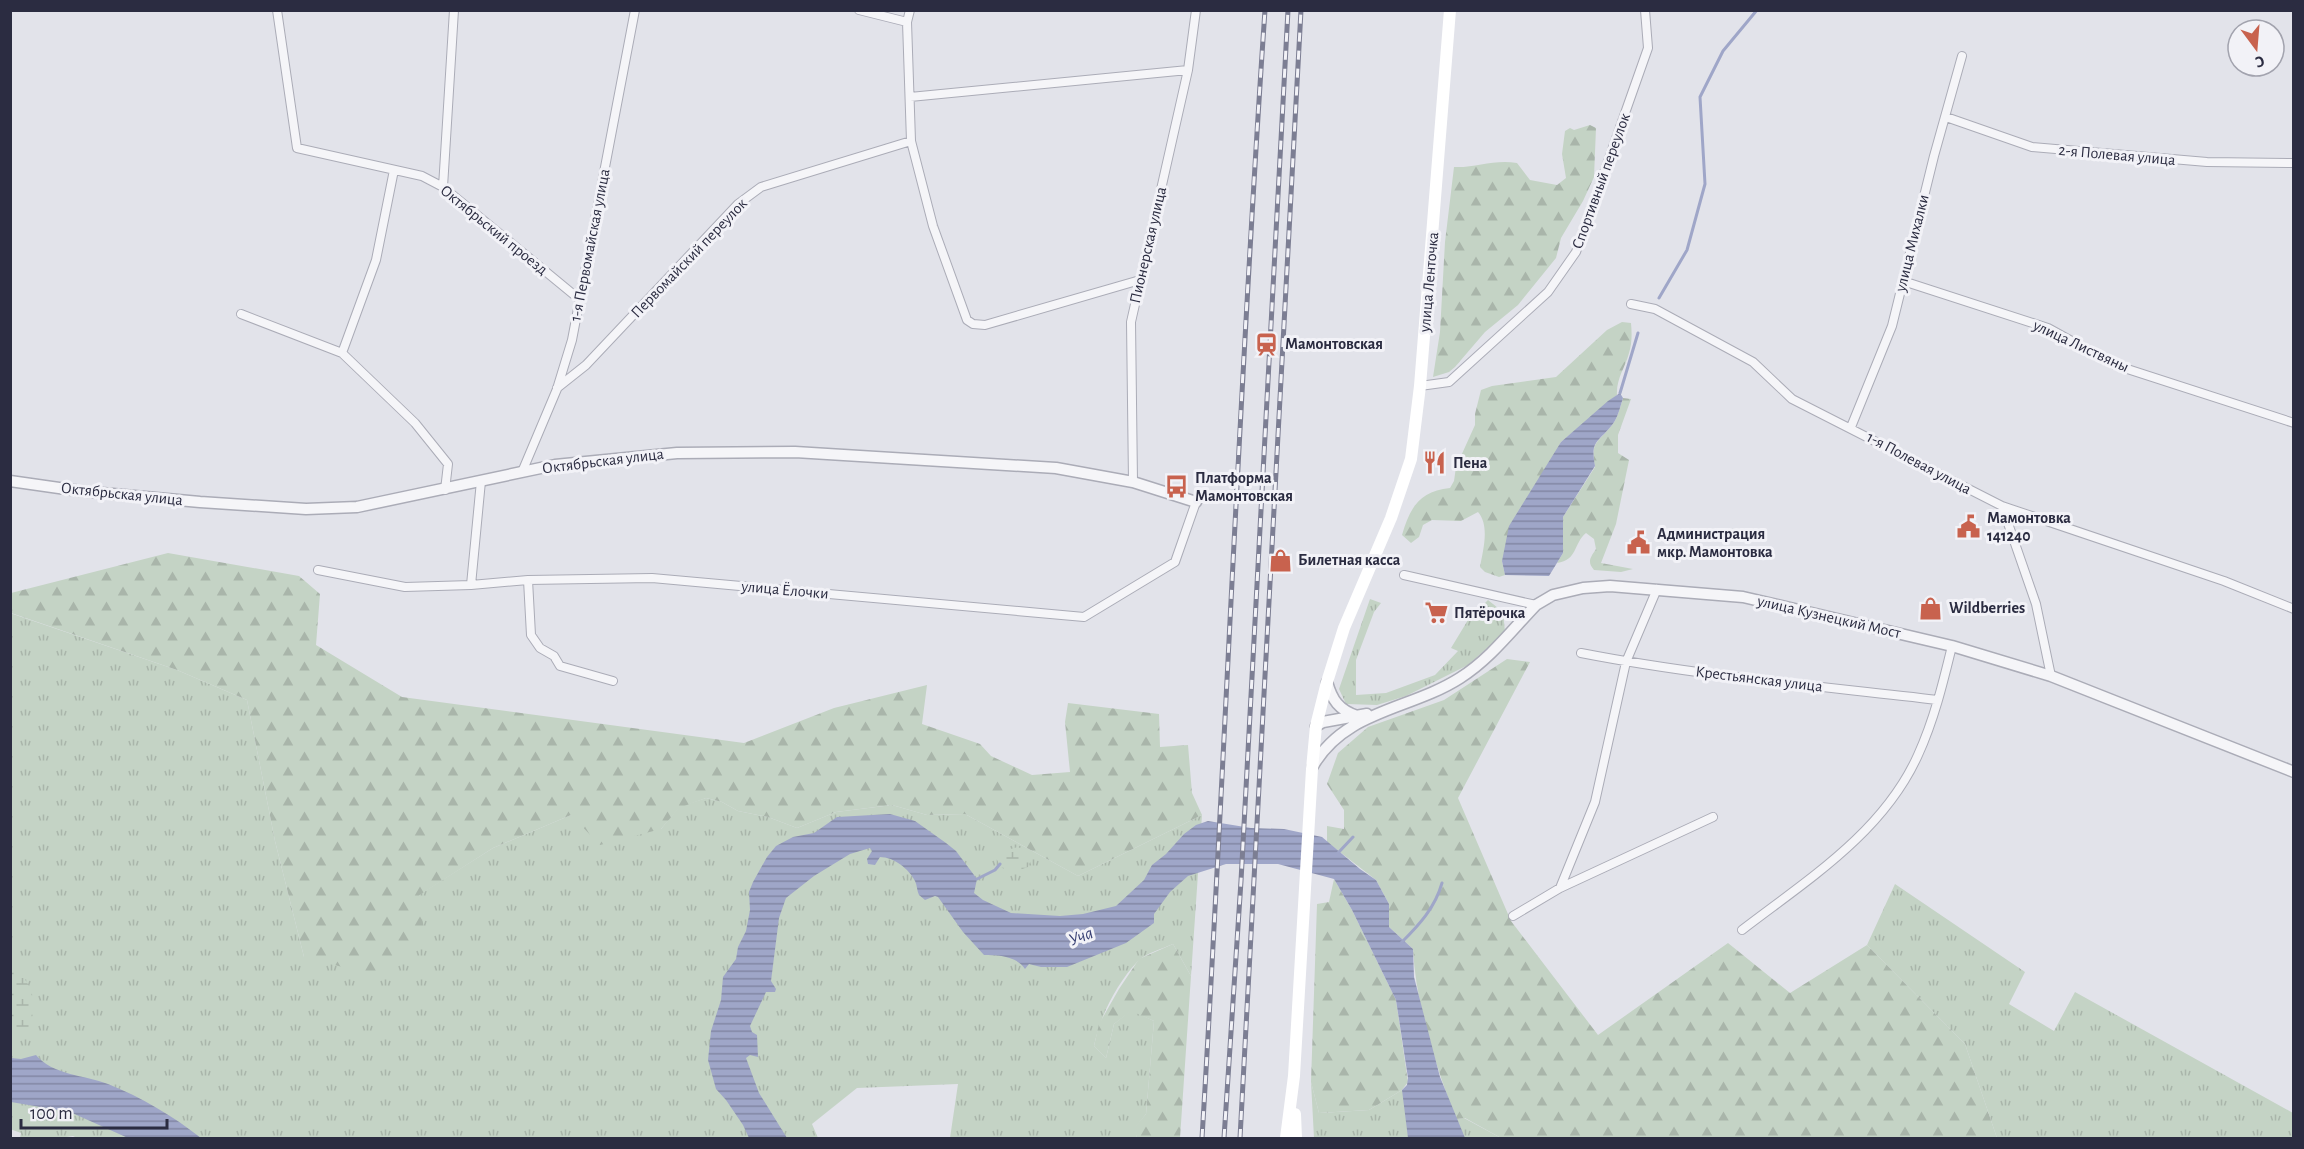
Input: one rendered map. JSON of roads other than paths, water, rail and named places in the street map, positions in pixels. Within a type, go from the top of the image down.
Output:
[{"type":"main road","name":"улица Ленточка","points":[[1294,1076],[1311,768],[1316,726],[1344,628],[1379,548],[1412,459],[1420,386],[1450,10]]},
{"type":"main road","points":[[1286,1138],[1294,1076]]},
{"type":"main road","points":[[1294,1076],[1296,1138]]},
{"type":"street","name":"Октябрьский проезд","points":[[277,10],[297,148],[422,176],[443,187],[579,299]]},
{"type":"street","points":[[443,187],[454,10]]},
{"type":"street","name":"1-я Первомайская улица","points":[[522,472],[557,388],[572,339],[635,10]]},
{"type":"street","points":[[859,10],[907,22]]},
{"type":"street","points":[[910,10],[907,22],[910,141],[948,270],[965,317],[973,324],[985,325],[1140,280]]},
{"type":"street","name":"Пионерская улица","points":[[1133,482],[1131,322],[1188,70],[1196,10]]},
{"type":"street","name":"Спортивный переулок","points":[[1420,386],[1449,382],[1548,292],[1576,252],[1648,48],[1645,10]]},
{"type":"street","name":"улица Михалки","points":[[1851,427],[1892,326],[1934,156],[1962,56]]},
{"type":"street","points":[[910,97],[1188,70]]},
{"type":"street","name":"2-я Полевая улица","points":[[1946,117],[2032,147],[2206,162],[2294,163]]},
{"type":"street","name":"Первомайский переулок","points":[[557,388],[586,365],[738,204],[761,187],[910,141]]},
{"type":"street","points":[[342,352],[376,260],[394,170]]},
{"type":"street","name":"улица Листвяны","points":[[1903,281],[2048,328],[2115,365],[2294,423]]},
{"type":"street","name":"1-я Полевая улица","points":[[1631,304],[1656,309],[1753,362],[1792,399],[1851,427],[2002,506],[2224,581],[2294,609]]},
{"type":"street","points":[[241,314],[342,352],[415,423],[448,464],[445,490]]},
{"type":"street","name":"Октябрьская улица","points":[[10,481],[134,496],[306,509],[357,507],[555,465],[676,453],[795,452],[1056,468],[1133,482],[1196,502]]},
{"type":"street","points":[[471,585],[481,481]]},
{"type":"street","name":"улица Ёлочки","points":[[318,570],[405,587],[528,580],[652,578],[1084,617],[1175,562],[1196,502]]},
{"type":"street","points":[[2002,506],[2036,604],[2051,676]]},
{"type":"street","points":[[1404,574],[1536,605]]},
{"type":"street","points":[[528,580],[531,635],[540,648],[554,656],[560,666],[613,681]]},
{"type":"street","name":"улица Кузнецкий Мост","points":[[1382,711],[1434,692],[1471,671],[1493,652],[1536,605],[1553,595],[1582,588],[1610,586],[1657,589],[1743,597],[1952,646],[2051,676],[2294,772]]},
{"type":"street","points":[[1560,888],[1595,802],[1626,662],[1657,589]]},
{"type":"street","points":[[1742,930],[1854,843],[1892,799],[1918,756],[1938,700],[1952,646]]},
{"type":"street","name":"Крестьянская улица","points":[[1581,653],[1626,662],[1938,700]]},
{"type":"street","points":[[1327,682],[1334,701],[1344,712],[1358,716]]},
{"type":"street","points":[[1316,726],[1323,722],[1382,711]]},
{"type":"street","points":[[1311,768],[1324,747],[1347,729],[1382,711]]},
{"type":"street","points":[[1316,726],[1331,732],[1347,729]]},
{"type":"street","points":[[1513,916],[1560,888],[1713,817]]},
{"type":"water","points":[[1620,393],[1623,398],[1616,419],[1594,446],[1595,466],[1563,517],[1563,553],[1549,576],[1505,575],[1502,561],[1509,526],[1561,442]]},
{"type":"water","name":"Уча","points":[[890,814],[915,821],[956,851],[977,879],[974,893],[983,900],[1011,913],[1060,916],[1083,914],[1116,906],[1144,880],[1152,865],[1166,854],[1184,834],[1196,825],[1208,821],[1251,828],[1284,829],[1322,837],[1376,880],[1389,904],[1389,927],[1413,949],[1414,977],[1440,1077],[1465,1138],[1408,1138],[1402,1090],[1407,1085],[1408,1078],[1396,1000],[1352,910],[1334,879],[1278,864],[1226,864],[1188,876],[1170,892],[1154,914],[1154,923],[1126,943],[1067,967],[1041,967],[1029,964],[1025,969],[1012,959],[984,955],[963,932],[938,897],[925,900],[919,895],[916,883],[900,864],[880,857],[875,865],[868,864],[867,859],[872,851],[870,848],[850,854],[814,876],[786,898],[779,918],[771,981],[776,989],[775,992],[766,992],[750,1026],[752,1032],[757,1035],[758,1057],[750,1055],[746,1058],[759,1093],[787,1138],[749,1138],[743,1125],[716,1089],[708,1060],[711,1031],[721,1000],[723,977],[736,959],[738,947],[746,931],[750,910],[749,892],[753,882],[776,846],[793,837],[814,833],[837,817]]},
{"type":"water","points":[[36,1055],[43,1062],[60,1071],[108,1084],[145,1101],[201,1138],[128,1138],[70,1112],[11,1102],[11,1058],[21,1059]]},
{"type":"waterway","points":[[1659,298],[1687,250],[1705,184],[1700,97],[1723,51],[1757,10]]},
{"type":"waterway","points":[[1620,393],[1638,333]]},
{"type":"waterway","points":[[1338,853],[1353,837]]},
{"type":"waterway","points":[[977,879],[995,870],[1000,864]]},
{"type":"waterway","points":[[1401,943],[1431,908],[1442,883]]},
{"type":"railway","points":[[1202,1138],[1247,292],[1265,10]]},
{"type":"railway","points":[[1224,1138],[1241,881],[1288,10]]},
{"type":"railway","points":[[1240,1138],[1301,10]]},
{"type":"place","name":"Мамонтовская","points":[[1267,344]]},
{"type":"place","name":"Пена","points":[[1435,463]]},
{"type":"place","name":"Платформа Мамонтовская","points":[[1177,487]]},
{"type":"place","name":"Мамонтовка 141240","points":[[1969,527]]},
{"type":"place","name":"Администрация мкр. Мамонтовка","points":[[1639,543]]},
{"type":"place","name":"Билетная касса","points":[[1280,560]]},
{"type":"place","name":"Wildberries","points":[[1931,608]]},
{"type":"place","name":"Пятёрочка","points":[[1436,613]]}]
